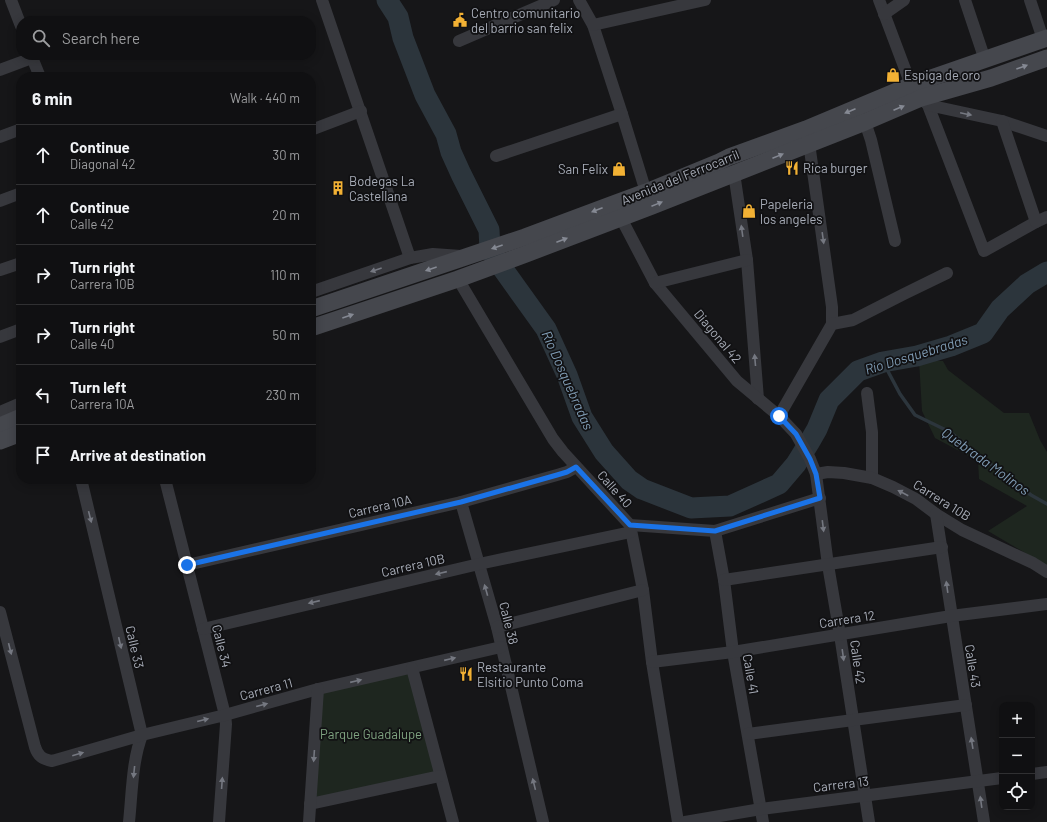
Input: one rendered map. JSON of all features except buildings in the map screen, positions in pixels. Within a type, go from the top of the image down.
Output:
[{"type":"main road","name":"Avenida del Ferrocarril","points":[[316,326],[458,279],[526,254],[865,122],[920,96],[985,60],[1045,38]]},
{"type":"main road","name":"Avenida del Ferrocarril","points":[[316,308],[525,237],[646,192],[729,157],[806,129],[920,96],[991,78],[1047,58]]},
{"type":"main road","points":[[0,426],[16,419]]},
{"type":"main road","points":[[0,442],[16,435]]},
{"type":"street","points":[[11,0],[17,16]]},
{"type":"street","points":[[322,0],[410,258]]},
{"type":"street","points":[[459,41],[554,0]]},
{"type":"street","points":[[579,0],[593,25],[646,192]]},
{"type":"street","points":[[593,25],[705,0]]},
{"type":"street","points":[[879,0],[984,251],[1042,220],[1002,121]]},
{"type":"street","points":[[884,14],[904,0]]},
{"type":"street","points":[[965,0],[985,60]]},
{"type":"street","points":[[1030,0],[1045,38]]},
{"type":"street","points":[[0,70],[25,60]]},
{"type":"street","points":[[33,60],[38,72]]},
{"type":"street","points":[[920,96],[1047,136]]},
{"type":"street","points":[[316,128],[361,111]]},
{"type":"street","points":[[496,156],[622,114]]},
{"type":"street","points":[[865,122],[895,241]]},
{"type":"street","points":[[0,137],[16,131]]},
{"type":"street","points":[[779,416],[832,324],[832,307],[809,144]]},
{"type":"street","points":[[734,173],[746,260],[758,399]]},
{"type":"street","points":[[0,201],[16,195]]},
{"type":"street","name":"Diagonal 42","points":[[621,218],[655,283],[738,381],[779,416],[796,434],[810,459]]},
{"type":"street","points":[[316,290],[410,258],[433,254],[468,256]]},
{"type":"street","points":[[655,283],[746,260]]},
{"type":"street","points":[[0,270],[16,265]]},
{"type":"street","points":[[832,324],[853,320],[948,273]]},
{"type":"street","name":"Calle 40","points":[[458,279],[553,439],[630,529]]},
{"type":"street","points":[[0,337],[16,332]]},
{"type":"street","points":[[867,393],[872,432],[872,478]]},
{"type":"street","points":[[0,412],[16,405]]},
{"type":"street","name":"Calle 42","points":[[810,459],[816,474],[820,498],[828,565],[869,822]]},
{"type":"street","name":"Carrera 10A","points":[[187,565],[461,502],[567,472],[576,467]]},
{"type":"street","name":"Carrera 10B","points":[[816,474],[844,472],[872,478],[916,499],[936,514],[962,530],[1033,563],[1047,572]]},
{"type":"street","name":"Calle 33","points":[[82,484],[142,735],[136,756],[129,822]]},
{"type":"street","name":"Calle 34","points":[[167,484],[226,724],[219,822]]},
{"type":"street","name":"Carrera 10B","points":[[203,629],[630,529],[715,531],[820,498]]},
{"type":"street","name":"Calle 38","points":[[461,502],[497,627],[543,822]]},
{"type":"street","name":"Calle 43","points":[[936,514],[984,822]]},
{"type":"street","points":[[630,529],[643,590],[652,662],[678,822]]},
{"type":"street","name":"Calle 41","points":[[715,531],[724,580],[733,652],[764,822]]},
{"type":"street","points":[[724,580],[828,565],[942,546]]},
{"type":"street","points":[[497,627],[643,590]]},
{"type":"street","name":"Carrera 12","points":[[652,662],[733,652],[951,616],[1047,604]]},
{"type":"street","name":"Carrera 11","points":[[0,612],[34,747],[41,758],[52,762],[142,735],[224,715],[318,689],[501,647]]},
{"type":"street","points":[[412,668],[453,822]]},
{"type":"street","points":[[309,822],[318,689]]},
{"type":"street","points":[[748,734],[966,705]]},
{"type":"street","points":[[1035,774],[1047,772]]},
{"type":"street","points":[[310,804],[440,776]]},
{"type":"street","name":"Carrera 13","points":[[685,822],[761,809],[999,778]]},
{"type":"green space","points":[[919,360],[943,361],[948,370],[1004,413],[1029,413],[1040,440],[1047,452],[1047,566],[988,531],[1027,506],[979,479],[978,461],[935,438],[922,411]]},
{"type":"green space","name":"Parque Guadalupe","points":[[412,668],[440,776],[310,804],[318,689]]},
{"type":"waterway","name":"Río Dosquebradas","points":[[387,0],[398,17],[403,38],[425,95],[446,134],[451,152],[489,230],[490,249],[546,329],[567,375],[582,417],[604,452],[629,480],[642,489],[691,508],[730,506],[779,484],[796,464],[809,443],[817,429],[829,400],[858,371],[883,362],[917,356],[951,346],[983,333],[1000,309],[1027,284],[1047,272]]},
{"type":"waterway","name":"Quebrada Molinos","points":[[883,362],[900,394],[915,415],[950,432],[1031,495],[1047,504]]},
{"type":"place","name":"Centro comunitario del barrio san felix","points":[[460,20]]},
{"type":"place","name":"Espiga de oro","points":[[893,75]]},
{"type":"place","name":"Rica burger","points":[[792,168]]},
{"type":"place","name":"San Felix","points":[[619,169]]},
{"type":"place","name":"Bodegas La Castellana","points":[[338,188]]},
{"type":"place","name":"Papeleria los angeles","points":[[749,211]]},
{"type":"place","name":"Restaurante Elsitio Punto Coma","points":[[466,674]]},
{"type":"route","points":[[187,565],[461,502],[567,472],[576,467],[630,525],[715,531],[820,498],[816,474],[810,459],[796,434],[779,416]]}]
